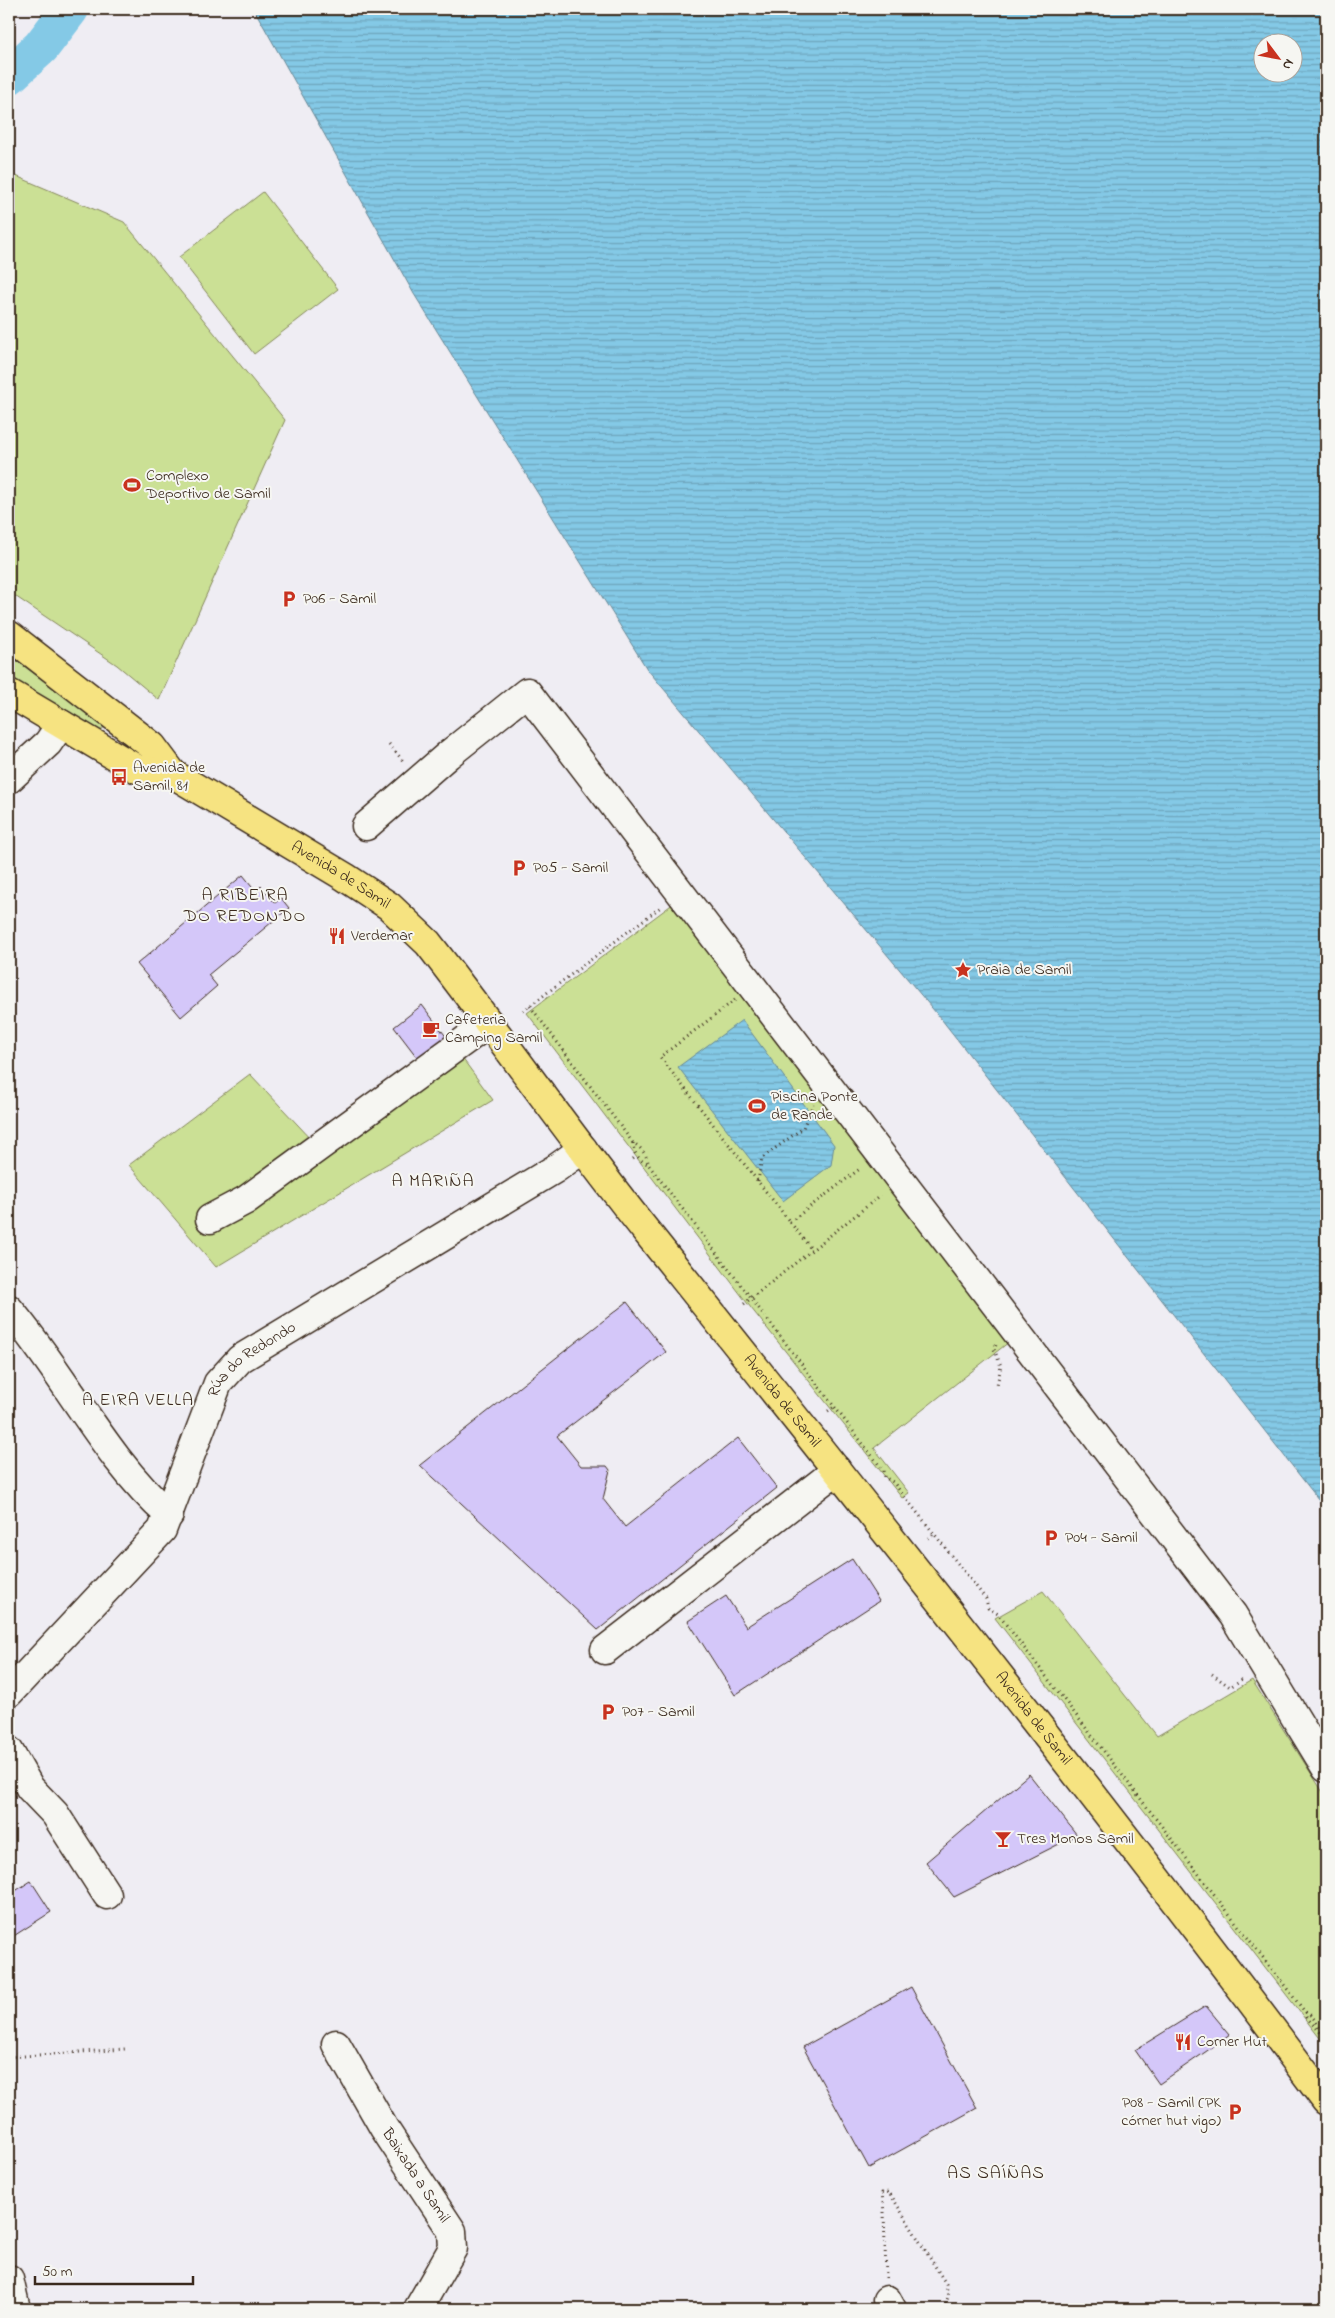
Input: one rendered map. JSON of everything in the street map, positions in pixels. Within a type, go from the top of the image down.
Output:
[{"type":"main road","name":"Avenida de Samil","points":[[9,635],[152,746],[173,774],[345,877],[389,906],[428,943],[644,1228],[1162,1882],[1326,2101]]},
{"type":"main road","name":"Avenida de Samil","points":[[9,693],[137,769],[173,774]]},
{"type":"street","points":[[366,826],[448,755],[527,692],[881,1152],[1233,1615],[1326,1768]]},
{"type":"street","points":[[9,779],[48,743],[61,724]]},
{"type":"street","points":[[210,1219],[246,1200],[489,1024]]},
{"type":"street","name":"Rúa do Redondo","points":[[9,1693],[49,1647],[162,1530],[218,1382],[240,1359],[555,1169],[583,1149]]},
{"type":"street","points":[[9,1309],[42,1350],[127,1471],[155,1503],[169,1515]]},
{"type":"street","points":[[605,1650],[837,1470]]},
{"type":"street","points":[[9,1751],[30,1788],[55,1814],[107,1895]]},
{"type":"street","name":"Baixada a Samil","points":[[336,2044],[384,2128],[452,2231],[453,2248],[418,2309]]},
{"type":"street","points":[[9,2279],[16,2309]]},
{"type":"path","points":[[524,1011],[681,892]]},
{"type":"path","points":[[753,986],[660,1057],[812,1250]]},
{"type":"path","points":[[530,1006],[633,1143],[637,1144],[648,1158],[648,1164]]},
{"type":"path","points":[[758,1181],[762,1158],[803,1128],[811,1105]]},
{"type":"path","points":[[633,1143],[633,1149],[637,1156],[648,1164],[883,1470],[884,1477],[893,1482],[986,1599],[988,1608],[998,1614],[1305,2012],[1310,2014],[1322,2029],[1326,2039]]},
{"type":"path","points":[[790,1222],[881,1152]]},
{"type":"path","points":[[633,1159],[637,1156]]},
{"type":"path","points":[[744,1304],[901,1179]]},
{"type":"path","points":[[828,1411],[834,1407]]},
{"type":"path","points":[[928,1538],[934,1534]]},
{"type":"path","points":[[1212,1674],[1230,1687],[1263,1665]]},
{"type":"path","points":[[9,2057],[125,2049]]},
{"type":"path","points":[[889,2305],[882,2193],[889,2192],[946,2284],[948,2297],[944,2309]]},
{"type":"green space","name":"Complexo Deportivo de Samil","points":[[9,173],[124,222],[285,420],[159,700],[117,665],[9,592]]},
{"type":"green space","points":[[263,192],[338,289],[254,354],[179,257]]},
{"type":"green space","points":[[9,655],[105,726],[100,732],[9,679]]},
{"type":"green space","points":[[674,903],[1009,1342],[874,1448],[909,1493],[902,1498],[751,1308],[527,1013]]},
{"type":"green space","points":[[451,1043],[493,1100],[216,1267],[129,1165],[250,1074],[313,1141]]},
{"type":"green space","points":[[1043,1591],[1157,1736],[1252,1680],[1326,1797],[1326,2046],[995,1618]]},
{"type":"water","points":[[254,9],[1326,9],[1326,1509],[942,1020],[647,669],[414,294]]},
{"type":"water","name":"Piscina Ponte de Rande","points":[[742,1020],[834,1145],[831,1165],[783,1201],[678,1067]]},
{"type":"building","points":[[243,875],[256,891],[261,886],[275,903],[281,898],[289,908],[208,975],[217,986],[181,1017],[137,964]]},
{"type":"building","points":[[422,1005],[451,1043],[423,1065],[394,1027]]},
{"type":"building","points":[[627,1302],[666,1352],[557,1436],[581,1466],[607,1466],[610,1470],[603,1499],[625,1527],[738,1438],[777,1488],[598,1630],[420,1465]]},
{"type":"building","points":[[852,1559],[879,1601],[735,1695],[688,1621],[726,1596],[746,1627]]},
{"type":"building","points":[[1029,1774],[1077,1835],[954,1897],[926,1862]]},
{"type":"building","points":[[31,1881],[51,1912],[9,1939],[9,1895]]},
{"type":"building","points":[[911,1987],[977,2108],[869,2168],[803,2047]]},
{"type":"building","name":"Corner Hut","points":[[1206,2006],[1230,2035],[1159,2084],[1135,2050]]},
{"type":"waterway","points":[[9,76],[41,47],[70,9]]},
{"type":"place","name":"Complexo Deportivo de Samil","points":[[132,485]]},
{"type":"place","name":"P06 - Samil","points":[[289,599]]},
{"type":"place","name":"Avenida de Samil, 81","points":[[119,777]]},
{"type":"place","name":"P05 - Samil","points":[[519,868]]},
{"type":"place","name":"Verdemar","points":[[337,936]]},
{"type":"place","name":"Praia de Samil","points":[[963,970]]},
{"type":"place","name":"Cafeteria Camping Samil","points":[[431,1029]]},
{"type":"place","name":"Piscina Ponte de Rande","points":[[757,1106]]},
{"type":"place","name":"P04 - Samil","points":[[1051,1538]]},
{"type":"place","name":"P07 - Samil","points":[[608,1712]]},
{"type":"place","name":"Tres Monos Samil","points":[[1003,1839]]},
{"type":"place","name":"Corner Hut","points":[[1183,2042]]},
{"type":"place","name":"P08 - Samil (PK córner hut vigo)","points":[[1235,2112]]},
{"type":"district","name":"A RIBEIRA DO REDONDO","points":[[245,906]]},
{"type":"district","name":"A MARIÑA","points":[[433,1182]]},
{"type":"district","name":"A EIRA VELLA","points":[[138,1401]]},
{"type":"district","name":"AS SAÍÑAS","points":[[996,2174]]}]
